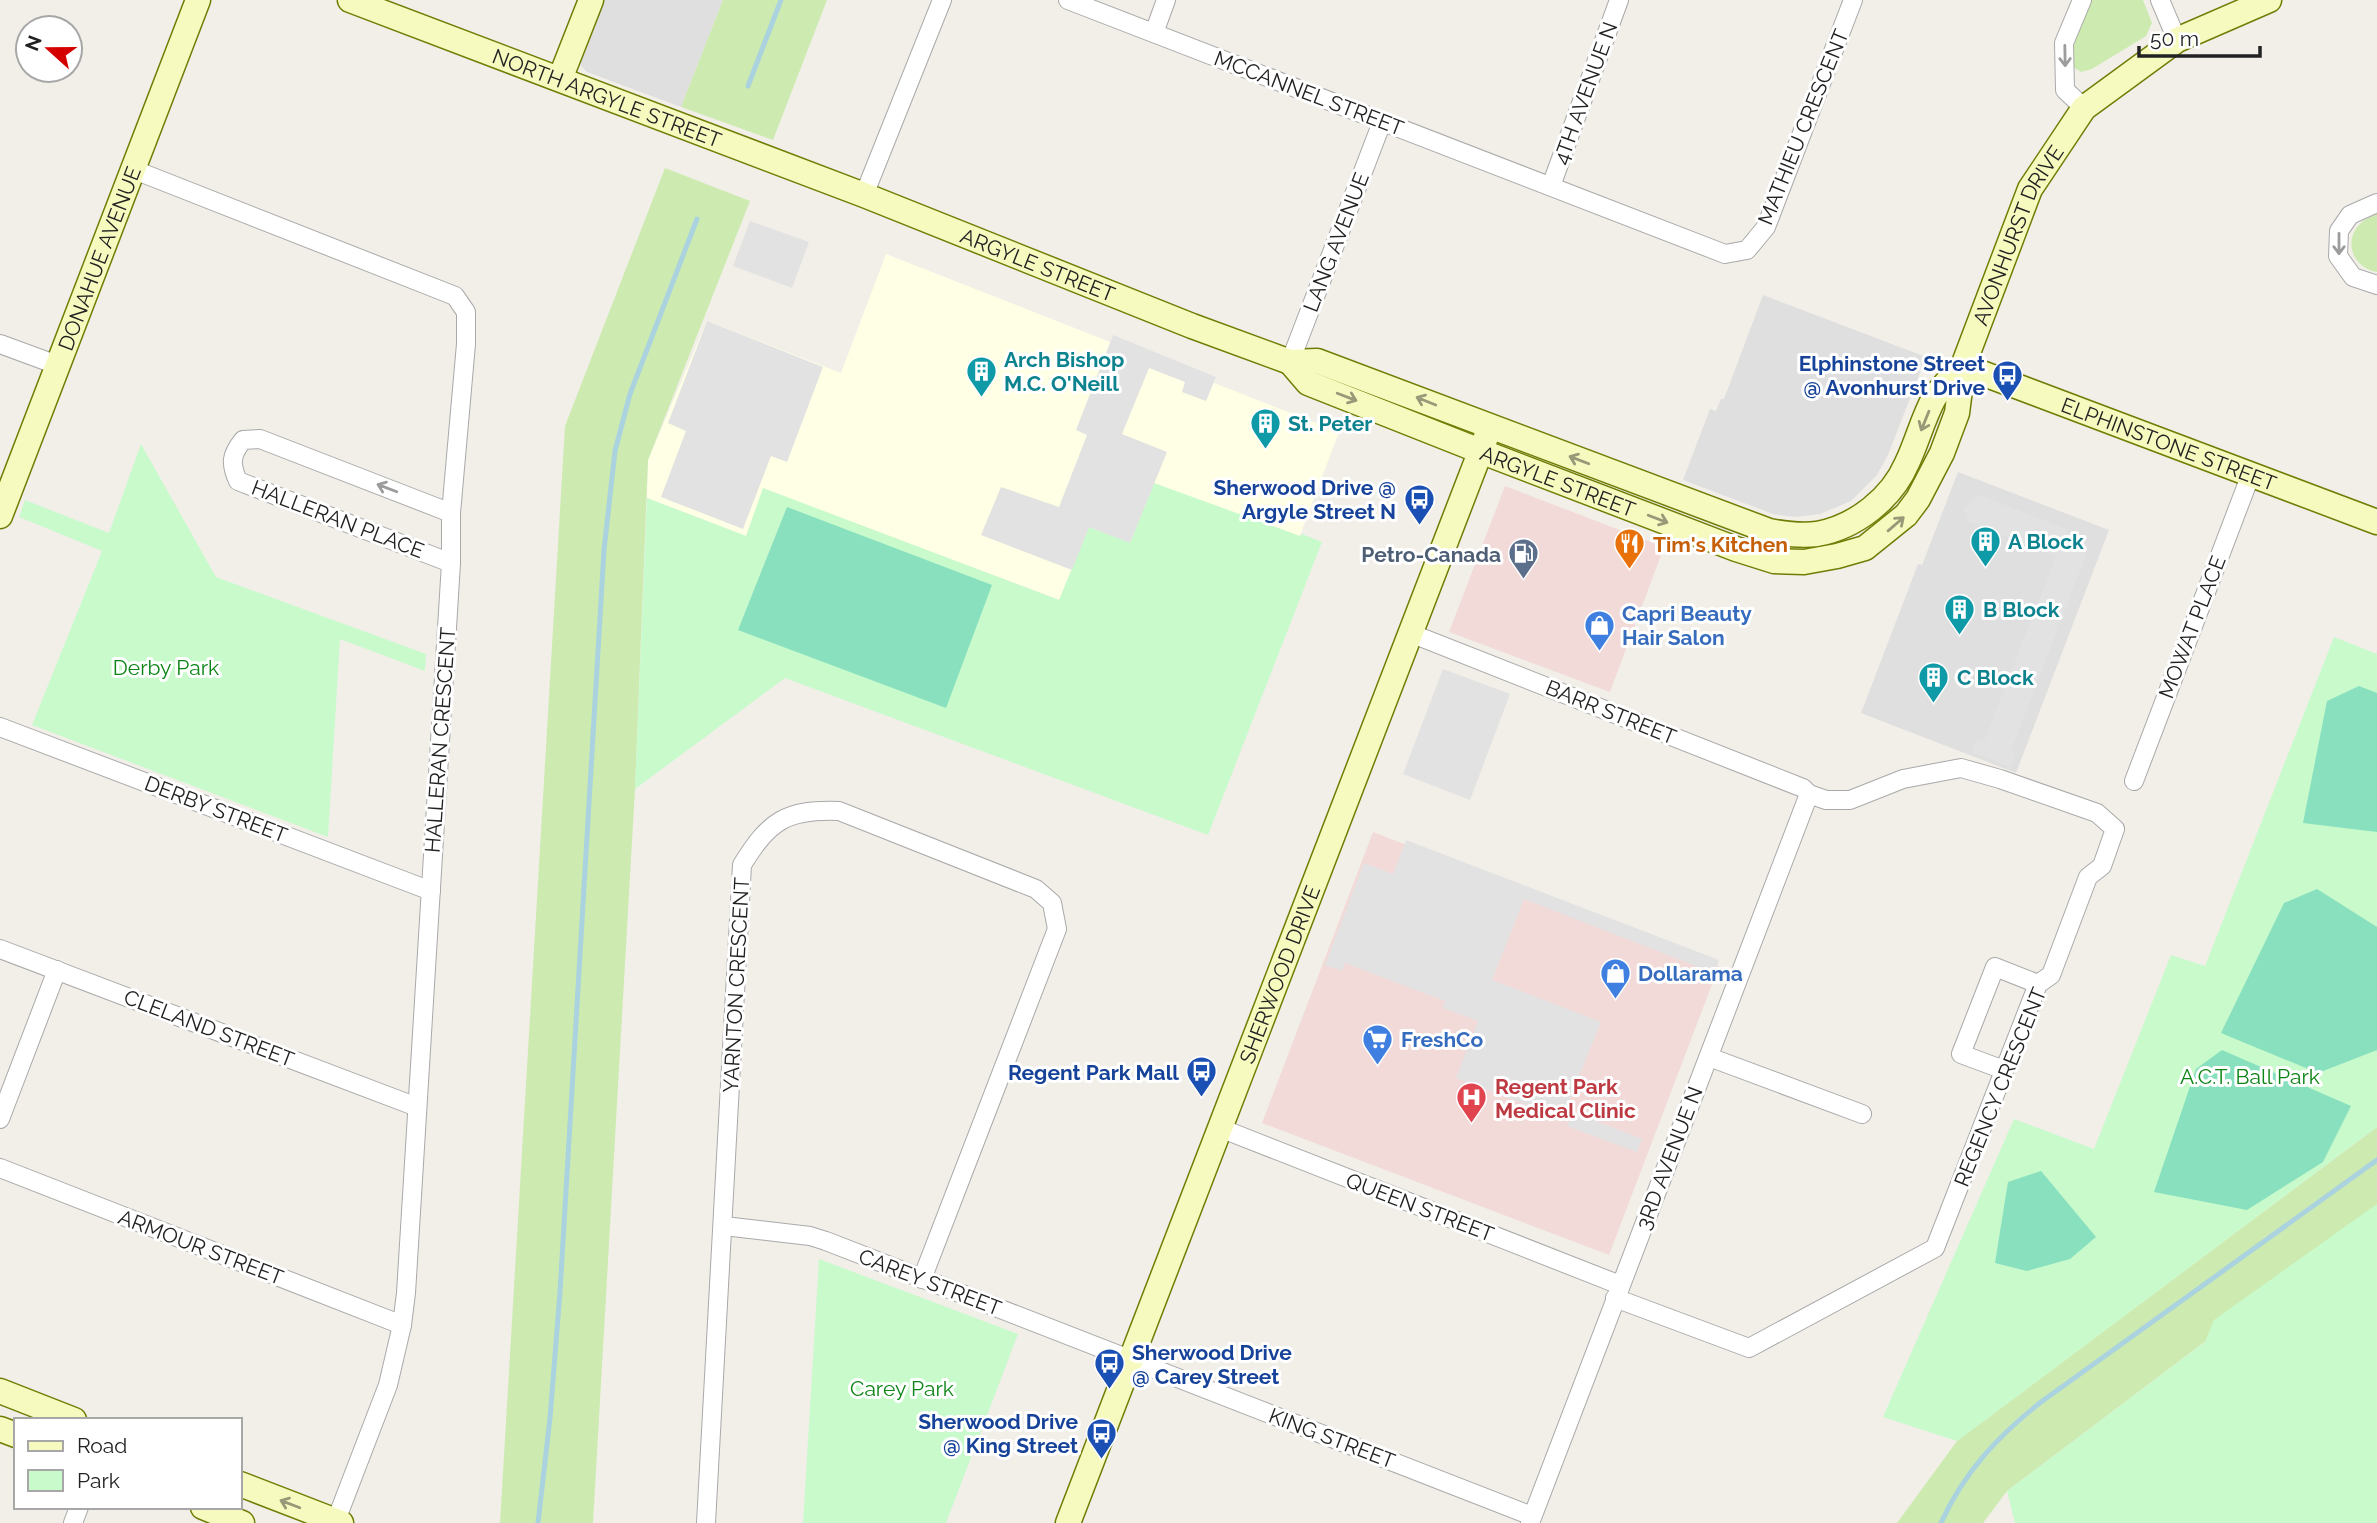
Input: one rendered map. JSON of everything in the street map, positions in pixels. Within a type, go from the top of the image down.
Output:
[{"type":"street","name":"DONAHUE AVENUE","points":[[0,516],[198,0]]},
{"type":"street","name":"NORTH ARGYLE STREET","points":[[350,0],[864,195]]},
{"type":"street","points":[[560,79],[591,0]]},
{"type":"street","points":[[864,195],[942,0]]},
{"type":"street","name":"MCCANNEL STREET","points":[[1068,0],[1550,186]]},
{"type":"street","points":[[1154,33],[1167,0]]},
{"type":"street","name":"4TH AVENUE N","points":[[1550,186],[1619,0]]},
{"type":"street","name":"MATHIEU CRESCENT","points":[[1550,186],[1725,254],[1747,250],[1766,227],[1853,0]]},
{"type":"street","points":[[2082,0],[2064,43],[2065,90],[2084,108]]},
{"type":"street","points":[[2160,0],[2177,40]]},
{"type":"street","name":"AVONHURST DRIVE","points":[[1837,555],[1865,548],[1906,515],[1918,499],[1942,453],[1957,413],[1963,366],[2030,189],[2084,108],[2177,40],[2269,0]]},
{"type":"street","name":"LANG AVENUE","points":[[1290,362],[1382,122]]},
{"type":"street","name":"HALLERAN CRESCENT","points":[[132,169],[455,296],[466,312],[466,344],[451,513],[451,564],[406,1293],[402,1325],[388,1385],[337,1522]]},
{"type":"street","name":"ARGYLE STREET","points":[[864,195],[1181,322],[1290,362],[1317,360],[1769,531],[1793,535],[1818,534],[1844,526]]},
{"type":"street","points":[[2377,203],[2350,215],[2339,231],[2339,256],[2353,277],[2377,285]]},
{"type":"street","points":[[0,344],[57,365]]},
{"type":"street","name":"ARGYLE STREET","points":[[1290,362],[1308,383],[1736,549],[1774,561],[1804,562],[1837,555]]},
{"type":"street","name":"AVONHURST DRIVE","points":[[1844,526],[1870,510],[1890,491],[1906,466],[1934,397],[1963,366]]},
{"type":"street","name":"ELPHINSTONE STREET","points":[[1963,366],[2377,522]]},
{"type":"street","name":"SHERWOOD DRIVE","points":[[1068,1523],[1490,426]]},
{"type":"street","name":"HALLERAN PLACE","points":[[451,513],[260,439],[243,440],[232,454],[232,468],[239,481],[451,564]]},
{"type":"street","name":"MOWAT PLACE","points":[[2134,781],[2251,474]]},
{"type":"street","name":"BARR STREET","points":[[1410,633],[1803,788],[1809,794]]},
{"type":"street","name":"DERBY STREET","points":[[0,727],[431,891]]},
{"type":"street","name":"REGENCY CRESCENT","points":[[1617,1291],[1749,1348],[1935,1248],[2038,984],[2051,975],[2088,877],[2102,866],[2115,829],[2097,813],[1961,768],[1903,779],[1850,800],[1826,800],[1809,794]]},
{"type":"street","name":"3RD AVENUE N","points":[[1531,1520],[1809,794]]},
{"type":"street","name":"YARNTON CRESCENT","points":[[706,1523],[742,865],[756,842],[779,820],[812,810],[839,811],[1036,889],[1052,902],[1057,929],[922,1279]]},
{"type":"street","name":"CLELAND STREET","points":[[0,949],[417,1107]]},
{"type":"street","points":[[2004,1070],[1961,1054],[1995,967],[2038,984]]},
{"type":"street","points":[[0,1119],[57,970]]},
{"type":"street","points":[[1709,1057],[1862,1114]]},
{"type":"street","name":"QUEEN STREET","points":[[1220,1128],[1617,1291]]},
{"type":"street","name":"ARMOUR STREET","points":[[0,1168],[402,1325]]},
{"type":"street","name":"CAREY STREET","points":[[724,1226],[810,1236],[1131,1360]]},
{"type":"street","name":"KING STREET","points":[[1131,1360],[1531,1520]]},
{"type":"street","points":[[0,1391],[69,1418]]},
{"type":"street","points":[[242,1485],[337,1522]]},
{"type":"street","points":[[207,1509],[242,1523]]},
{"type":"shaded area","points":[[600,0],[723,0],[681,107],[587,72],[581,66],[580,52]]},
{"type":"shaded area","points":[[750,221],[809,242],[792,288],[733,266]]},
{"type":"shaded area","points":[[886,254],[1339,432],[1276,599],[1089,527],[1060,600],[764,489],[746,536],[647,498],[648,460],[707,321],[841,373]]},
{"type":"shaded area","points":[[1763,295],[1926,357],[1888,455],[1877,475],[1851,501],[1820,514],[1795,517],[1773,514],[1683,480],[1710,409],[1716,411],[1721,399],[1724,399]]},
{"type":"shaded area","points":[[707,321],[823,367],[787,462],[771,456],[743,529],[661,497],[686,431],[668,423]]},
{"type":"shaded area","points":[[1113,335],[1216,377],[1206,401],[1182,392],[1185,382],[1149,368],[1122,434],[1167,452],[1130,543],[1089,527],[1072,570],[981,535],[1001,487],[1059,507],[1087,435],[1076,430]]},
{"type":"shaded area","points":[[1958,472],[2109,530],[2016,773],[1861,713],[1918,564],[1922,565]]},
{"type":"shaded area","points":[[1505,486],[1664,547],[1610,692],[1449,632]]},
{"type":"shaded area","points":[[1979,495],[2066,529],[2086,555],[2011,751],[2016,753],[2010,767],[1972,752],[1977,739],[1984,741],[2056,556],[1967,521],[1964,508]]},
{"type":"shaded area","points":[[1443,669],[1510,694],[1470,800],[1403,774]]},
{"type":"shaded area","points":[[1373,832],[1719,966],[1609,1255],[1262,1123]]},
{"type":"shaded area","points":[[1406,840],[1719,960],[1714,973],[1524,899],[1492,980],[1601,1022],[1567,1106],[1560,1103],[1554,1115],[1456,1078],[1478,1021],[1443,1008],[1445,1001],[1345,963],[1342,971],[1325,965],[1364,863],[1393,874]]},
{"type":"shaded area","points":[[1573,1112],[1642,1139],[1637,1152],[1567,1126]]},
{"type":"green space","points":[[723,0],[827,0],[773,140],[681,107]]},
{"type":"green space","points":[[2090,0],[2143,0],[2152,23],[2146,36],[2092,69],[2081,72],[2073,67],[2070,56]]},
{"type":"green space","points":[[665,168],[750,201],[648,460],[635,789],[593,1523],[500,1523],[565,426]]},
{"type":"green space","points":[[2377,214],[2377,272],[2369,270],[2357,261],[2352,240],[2360,224]]},
{"type":"green space","name":"Derby Park","points":[[141,444],[216,577],[426,654],[425,671],[340,639],[328,837],[32,725],[102,551],[19,517],[25,500],[109,533]]},
{"type":"green space","points":[[1154,483],[1322,542],[1208,835],[785,678],[635,789],[647,498],[746,536],[763,488],[1059,600],[1089,527],[1130,542]]},
{"type":"green space","points":[[787,507],[992,585],[946,708],[738,630]]},
{"type":"green space","name":"A.C.T. Ball Park","points":[[2334,637],[2377,654],[2377,1127],[1957,1441],[1883,1417],[2014,1119],[2094,1149],[2171,955],[2205,966]]},
{"type":"green space","points":[[2359,686],[2377,693],[2377,832],[2303,823],[2327,701]]},
{"type":"green space","points":[[2317,889],[2377,927],[2377,1050],[2318,1073],[2221,1033],[2284,903]]},
{"type":"green space","points":[[2222,1050],[2351,1106],[2323,1162],[2247,1210],[2154,1192],[2196,1069]]},
{"type":"green space","points":[[2377,1127],[2377,1212],[2007,1491],[1983,1523],[1897,1523],[1957,1441]]},
{"type":"green space","points":[[2041,1171],[2096,1237],[2070,1259],[2027,1271],[1995,1263],[2008,1182]]},
{"type":"green space","points":[[2377,1204],[2377,1523],[2015,1523],[2007,1491],[2205,1342],[2214,1320]]},
{"type":"green space","name":"Carey Park","points":[[819,1259],[1018,1334],[946,1523],[803,1523]]},
{"type":"waterway","points":[[748,86],[781,0]]},
{"type":"waterway","points":[[538,1523],[560,1292],[604,550],[615,451],[630,394],[697,219]]},
{"type":"waterway","points":[[1941,1523],[1971,1471],[2025,1415],[2377,1160]]},
{"type":"place","name":"Arch Bishop M.C. O'Neill","points":[[981,398]]},
{"type":"place","name":"Elphinstone Street @ Avonhurst Drive","points":[[2008,402]]},
{"type":"place","name":"St. Peter","points":[[1265,450]]},
{"type":"place","name":"Sherwood Drive @ Argyle Street N","points":[[1419,526]]},
{"type":"place","name":"A Block","points":[[1985,568]]},
{"type":"place","name":"Tim's Kitchen","points":[[1630,571]]},
{"type":"place","name":"Petro-Canada","points":[[1524,581]]},
{"type":"place","name":"B Block","points":[[1960,636]]},
{"type":"place","name":"Capri Beauty Hair Salon","points":[[1599,652]]},
{"type":"place","name":"C Block","points":[[1934,704]]},
{"type":"place","name":"Dollarama","points":[[1615,1000]]},
{"type":"place","name":"FreshCo","points":[[1378,1066]]},
{"type":"place","name":"Regent Park Mall","points":[[1202,1099]]},
{"type":"place","name":"Regent Park Medical Clinic","points":[[1472,1125]]},
{"type":"place","name":"Sherwood Drive @ Carey Street","points":[[1109,1391]]},
{"type":"place","name":"Sherwood Drive @ King Street","points":[[1101,1460]]}]
